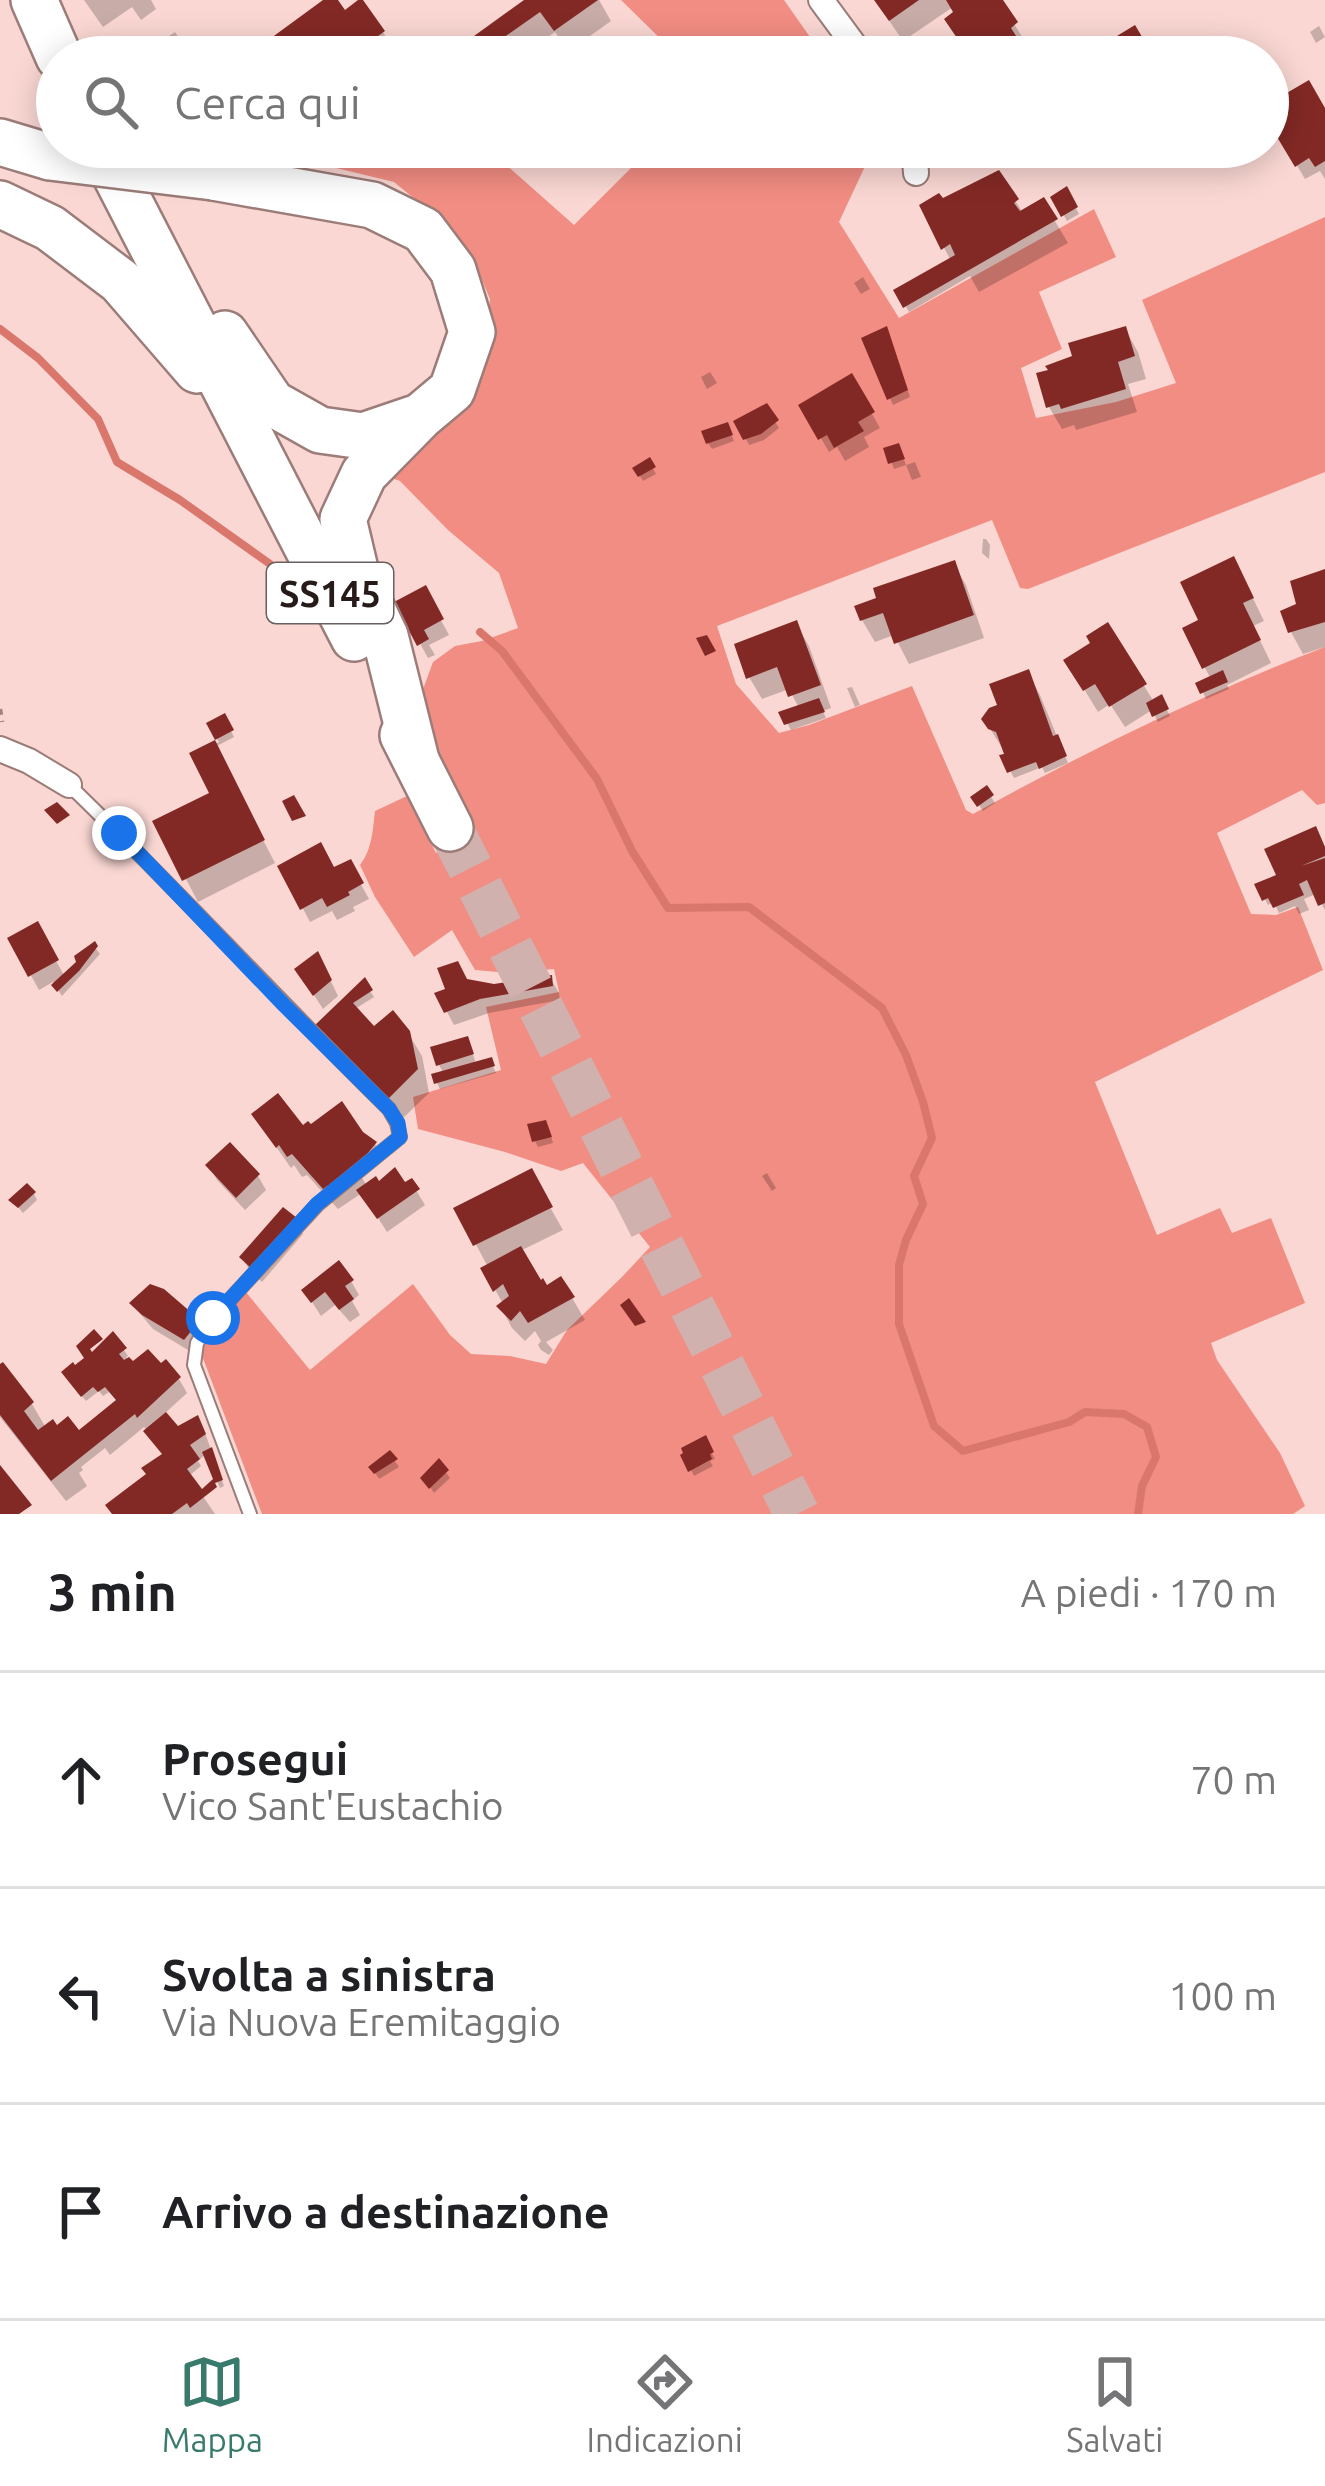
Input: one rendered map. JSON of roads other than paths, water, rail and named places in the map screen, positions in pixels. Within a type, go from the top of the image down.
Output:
[{"type":"highway","points":[[34,0],[49,36]]},
{"type":"highway","points":[[0,142],[36,153]]},
{"type":"highway","name":"SS145","points":[[111,168],[450,828]]},
{"type":"highway","points":[[140,168],[372,205],[423,230],[453,270],[472,332],[452,390],[364,474],[343,519],[357,578],[385,636],[416,760]]},
{"type":"highway","points":[[125,194],[272,403],[320,430],[363,436],[421,416]]},
{"type":"highway","points":[[0,204],[50,228],[120,281],[245,425]]},
{"type":"street","points":[[821,0],[848,36]]},
{"type":"street","points":[[0,749],[69,785]]},
{"type":"lane","points":[[69,785],[398,1123],[400,1137],[317,1204],[196,1342],[194,1366],[250,1514]]},
{"type":"waterway","points":[[0,329],[38,358],[98,419],[117,462],[180,500],[294,581]]},
{"type":"waterway","points":[[480,632],[502,651],[597,779],[632,851],[668,908],[749,907],[882,1008],[906,1055],[932,1138],[914,1176],[923,1204],[899,1265],[899,1324],[934,1426],[963,1451],[1069,1422],[1085,1412],[1124,1414],[1147,1427],[1156,1457],[1142,1486],[1138,1514]]},
{"type":"tunnel","points":[[450,828],[797,1514]]}]
